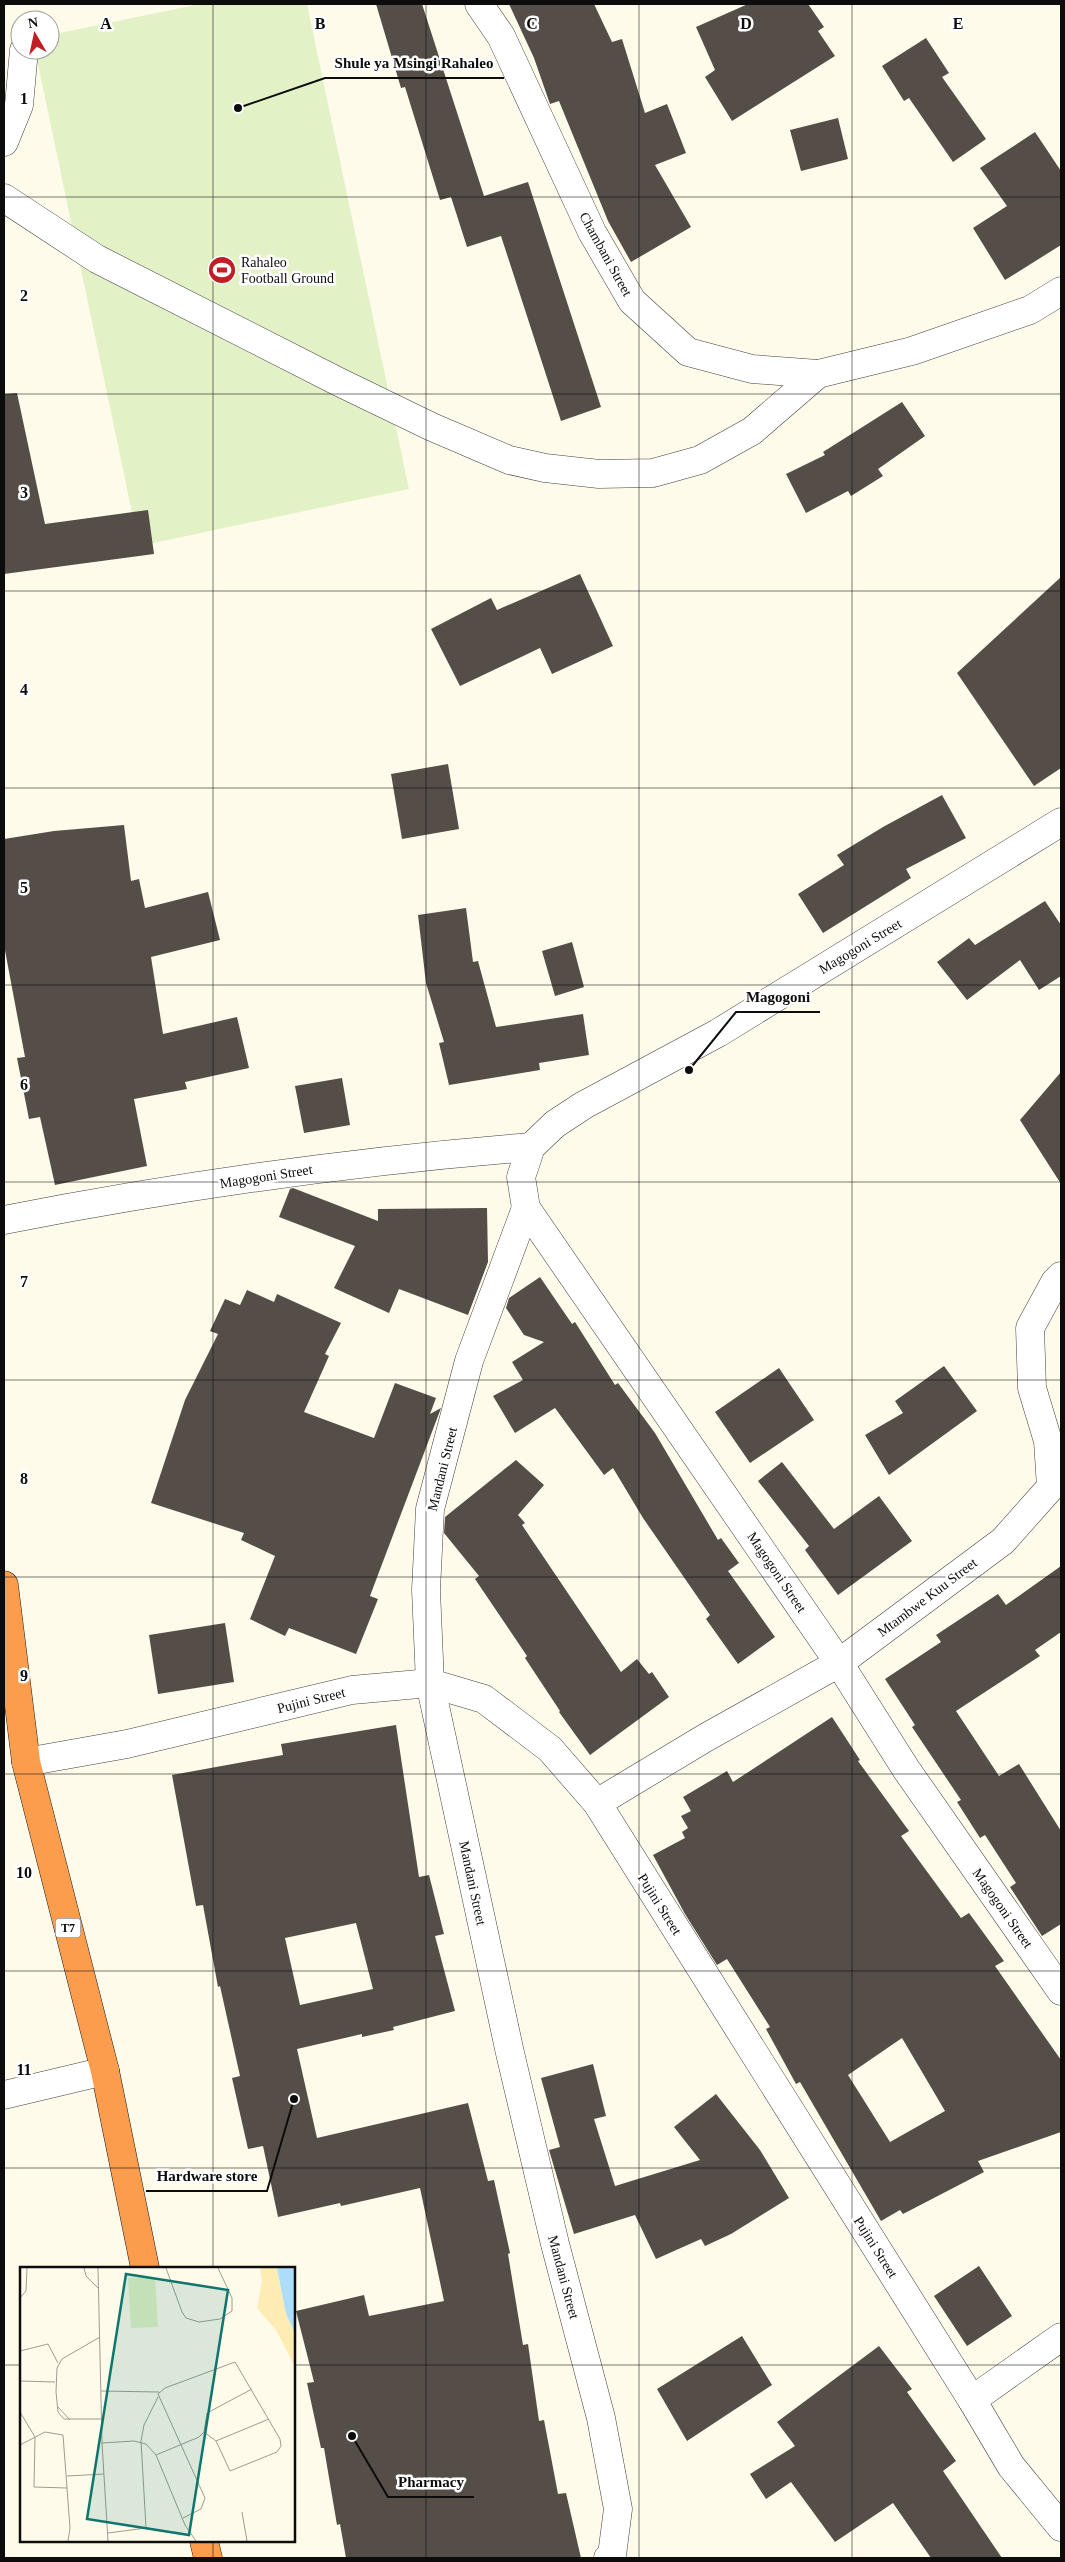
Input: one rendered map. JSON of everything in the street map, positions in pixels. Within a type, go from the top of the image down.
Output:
[{"type":"highway","name":"T7","points":[[4,1585],[26,1762],[105,2071],[145,2267]]},
{"type":"highway","points":[[204,2542],[208,2558]]},
{"type":"street","name":"Chambani Street","points":[[479,4],[501,36],[592,232],[632,301],[688,352],[752,369],[818,374],[930,344],[1030,310],[1061,291]]},
{"type":"street","points":[[4,142],[19,105],[23,60]]},
{"type":"street","points":[[4,198],[114,267],[398,411],[509,460],[545,468],[599,474],[653,473],[700,460],[752,431],[818,374]]},
{"type":"street","name":"Magogoni Street","points":[[1061,822],[718,1033],[584,1105],[554,1124],[531,1147],[521,1177],[526,1208],[839,1663],[906,1769],[1061,1991]]},
{"type":"street","name":"Magogoni Street","points":[[4,1220],[109,1200],[322,1167],[531,1147]]},
{"type":"street","name":"Mandani Street","points":[[526,1208],[469,1362],[430,1509],[426,1590],[430,1683],[510,2053],[555,2244],[601,2418],[618,2508],[612,2555],[608,2558]]},
{"type":"street","name":"Mtambwe Kuu Street","points":[[597,1803],[705,1738],[839,1663],[1003,1541],[1056,1489],[1048,1440],[1032,1388],[1030,1328],[1055,1282],[1061,1276]]},
{"type":"street","name":"Pujini Street","points":[[26,1762],[127,1744],[352,1690],[430,1683],[484,1699],[550,1749],[597,1803],[972,2400],[1011,2466],[1061,2527]]},
{"type":"street","points":[[4,2095],[105,2071]]},
{"type":"street","points":[[972,2400],[1061,2337]]},
{"type":"green space","name":"Rahaleo Football Ground","points":[[200,4],[307,4],[409,489],[139,546],[37,60],[60,60],[60,33]]},
{"type":"building","points":[[376,4],[422,4],[484,196],[528,182],[601,407],[561,421],[501,236],[467,247],[451,197],[440,200],[405,87],[401,88]]},
{"type":"building","points":[[509,4],[594,4],[612,42],[622,39],[645,113],[667,104],[686,153],[655,165],[691,227],[631,262],[608,221],[559,101],[550,104],[534,58]]},
{"type":"building","points":[[748,4],[808,4],[824,27],[818,31],[835,56],[732,121],[705,77],[715,70],[696,27]]},
{"type":"building","points":[[926,38],[949,73],[942,77],[986,139],[953,162],[909,98],[904,101],[882,66]]},
{"type":"building","points":[[838,118],[848,159],[801,171],[790,130]]},
{"type":"building","points":[[1035,132],[1061,171],[1061,245],[1005,280],[973,228],[1007,206],[980,168]]},
{"type":"building","points":[[17,393],[45,524],[148,510],[154,554],[4,574],[4,394]]},
{"type":"building","points":[[902,402],[925,436],[878,469],[883,476],[851,496],[848,491],[806,513],[786,474],[825,455],[823,452]]},
{"type":"building","points":[[580,574],[613,646],[552,674],[540,648],[460,686],[431,629],[491,598],[497,610]]},
{"type":"building","points":[[1061,577],[1061,768],[1034,786],[957,673]]},
{"type":"building","points":[[448,764],[459,829],[402,839],[391,774]]},
{"type":"building","points":[[942,795],[966,838],[906,869],[911,878],[823,933],[798,894],[844,865],[837,855]]},
{"type":"building","points":[[124,825],[131,881],[139,879],[145,908],[208,892],[220,940],[151,957],[163,1034],[237,1017],[249,1068],[185,1082],[187,1089],[134,1099],[147,1166],[55,1185],[40,1117],[29,1119],[17,1058],[25,1057],[4,945],[4,839],[54,831]]},
{"type":"building","points":[[1045,901],[1061,925],[1061,976],[1039,990],[1020,960],[967,1000],[937,962],[969,938],[975,945]]},
{"type":"building","points":[[466,908],[473,962],[478,961],[496,1027],[583,1014],[589,1055],[539,1063],[540,1070],[449,1085],[439,1043],[444,1042],[426,983],[418,915]]},
{"type":"building","points":[[572,942],[584,987],[555,996],[542,951]]},
{"type":"building","points":[[1061,1072],[1061,1184],[1020,1120]]},
{"type":"building","points":[[342,1078],[350,1125],[304,1133],[295,1086]]},
{"type":"building","points":[[293,1188],[378,1221],[378,1209],[487,1208],[488,1262],[468,1315],[399,1289],[389,1313],[334,1288],[355,1246],[279,1217],[290,1189]]},
{"type":"building","points":[[540,1277],[572,1324],[575,1322],[615,1385],[618,1383],[655,1433],[718,1540],[721,1538],[739,1563],[728,1571],[775,1637],[738,1664],[706,1619],[710,1615],[643,1518],[613,1468],[604,1475],[555,1408],[515,1433],[493,1396],[523,1380],[512,1362],[544,1342],[524,1335],[506,1308],[509,1298]]},
{"type":"building","points":[[247,1290],[274,1302],[277,1294],[341,1323],[325,1354],[329,1356],[304,1412],[374,1438],[395,1383],[436,1398],[430,1414],[441,1408],[370,1596],[378,1599],[356,1654],[289,1628],[285,1636],[250,1619],[275,1556],[241,1540],[244,1533],[151,1503],[185,1400],[218,1334],[210,1331],[225,1299],[240,1305]]},
{"type":"building","points":[[944,1366],[977,1411],[889,1475],[865,1435],[903,1413],[895,1401]]},
{"type":"building","points":[[779,1368],[814,1420],[750,1463],[715,1412]]},
{"type":"building","points":[[516,1460],[544,1485],[518,1515],[525,1523],[522,1525],[621,1672],[637,1659],[649,1674],[652,1672],[669,1697],[590,1755],[559,1712],[525,1658],[527,1656],[475,1579],[479,1576],[444,1533],[445,1517]]},
{"type":"building","points":[[782,1462],[834,1529],[879,1496],[912,1541],[838,1595],[805,1550],[809,1546],[758,1481]]},
{"type":"building","points":[[1061,1566],[1061,1632],[1035,1650],[1040,1656],[956,1711],[999,1776],[1019,1764],[1061,1831],[1061,1924],[1042,1936],[1010,1887],[1016,1883],[985,1835],[980,1838],[957,1802],[961,1800],[912,1727],[915,1725],[885,1679],[941,1642],[936,1635],[998,1594],[1006,1605]]},
{"type":"building","points":[[225,1623],[234,1682],[158,1694],[149,1635]]},
{"type":"building","points":[[832,1717],[860,1760],[858,1761],[909,1831],[901,1836],[961,1918],[969,1913],[1004,1961],[995,1966],[1061,2060],[1061,2132],[978,2161],[984,2172],[903,2214],[900,2210],[881,2221],[800,2082],[796,2084],[766,2029],[770,2027],[727,1959],[717,1965],[685,1914],[653,1855],[685,1838],[682,1832],[688,1828],[681,1816],[691,1811],[683,1797],[727,1771],[733,1782]],"holes":[[[902,2038],[945,2111],[890,2142],[848,2075]]]},
{"type":"building","points":[[396,1725],[419,1877],[429,1875],[444,1934],[435,1936],[455,2011],[393,2027],[394,2030],[362,2037],[362,2034],[297,2049],[317,2138],[468,2103],[488,2181],[494,2180],[510,2253],[508,2254],[523,2345],[528,2344],[539,2421],[544,2420],[558,2494],[566,2493],[581,2558],[346,2558],[340,2524],[337,2525],[324,2448],[321,2448],[307,2383],[314,2382],[296,2311],[364,2295],[369,2316],[444,2301],[420,2188],[341,2206],[340,2203],[278,2217],[263,2146],[248,2149],[232,2078],[240,2076],[220,1986],[218,1987],[203,1905],[196,1906],[172,1775],[283,1755],[281,1744]],"holes":[[[356,1923],[373,1989],[300,2005],[285,1938]]]},
{"type":"building","points":[[593,2064],[606,2116],[594,2119],[615,2186],[700,2160],[674,2127],[716,2094],[760,2150],[789,2198],[731,2234],[705,2246],[701,2239],[656,2259],[635,2215],[574,2234],[549,2150],[560,2147],[541,2078]]},
{"type":"building","points":[[979,2266],[1012,2316],[967,2346],[934,2296]]},
{"type":"building","points":[[742,2336],[772,2385],[687,2441],[657,2389]]},
{"type":"building","points":[[879,2346],[912,2389],[907,2392],[956,2461],[943,2471],[1002,2558],[931,2558],[893,2503],[835,2542],[791,2482],[766,2499],[750,2474],[795,2446],[777,2422]]},
{"type":"place","name":"Shule ya Msingi Rahaleo","points":[[238,108]]},
{"type":"place","name":"Rahaleo Football Ground","points":[[222,270]]},
{"type":"place","name":"Magogoni","points":[[689,1070]]},
{"type":"place","name":"Hardware store","points":[[294,2099]]},
{"type":"place","name":"Pharmacy","points":[[352,2436]]}]
